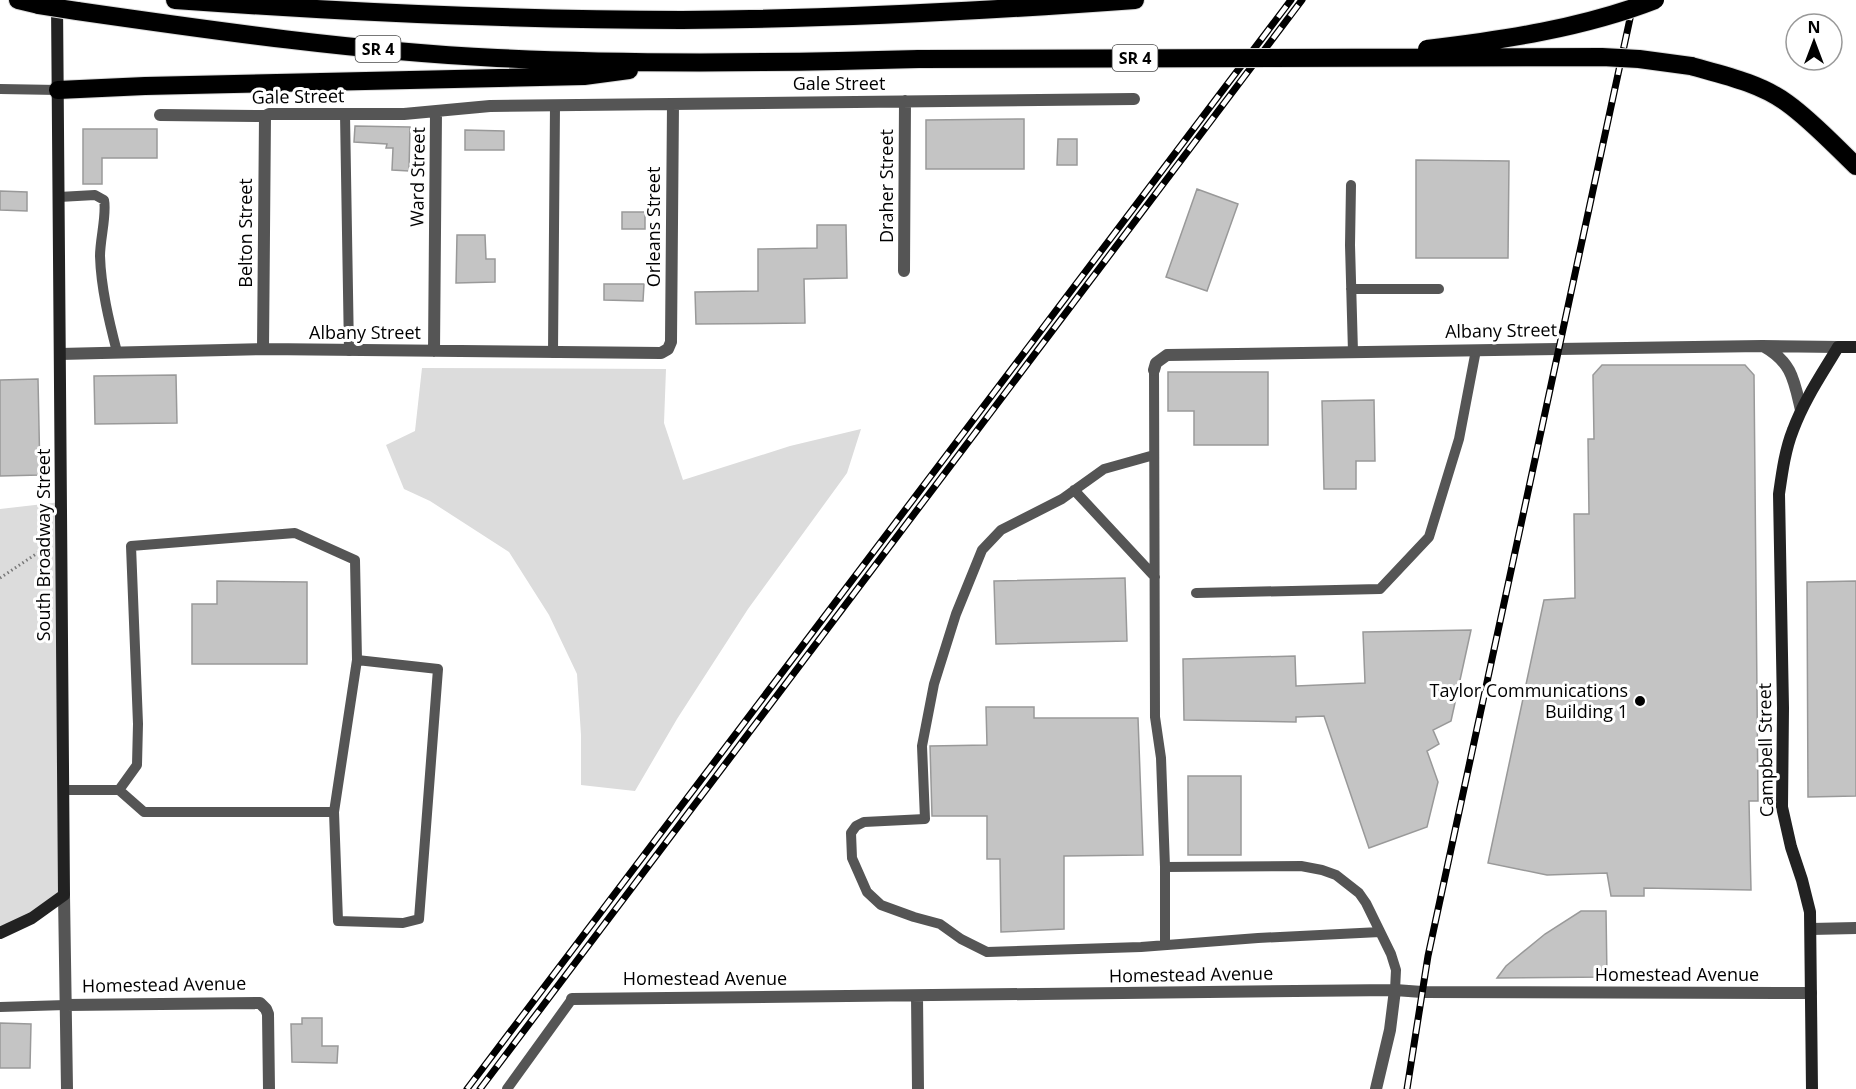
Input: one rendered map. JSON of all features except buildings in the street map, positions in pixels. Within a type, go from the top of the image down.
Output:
[{"type":"highway","name":"SR 4","points":[[18,0],[39,6],[217,32],[362,48],[497,58],[681,63],[919,59],[1351,57],[1478,43],[1518,36],[1590,20],[1655,0]]},
{"type":"highway","points":[[176,0],[321,11],[482,17],[682,20],[889,15],[1135,0]]},
{"type":"highway","points":[[1351,57],[1462,59],[1602,57],[1691,66],[1753,85],[1785,101],[1815,126],[1856,166]]},
{"type":"highway","points":[[58,90],[584,76],[681,63]]},
{"type":"street","name":"South Broadway Street","points":[[57,0],[67,1089]]},
{"type":"street","name":"Gale Street","points":[[550,105],[1134,99]]},
{"type":"street","name":"Draher Street","points":[[904,271],[905,101]]},
{"type":"street","name":"Orleans Street","points":[[668,349],[671,342],[673,104]]},
{"type":"street","name":"Ward Street","points":[[434,351],[436,112],[490,106],[550,105]]},
{"type":"street","name":"Gale Street","points":[[160,115],[265,116],[268,114],[436,112]]},
{"type":"street","name":"Belton Street","points":[[263,349],[265,116]]},
{"type":"street","name":"Albany Street","points":[[1154,370],[1156,363],[1167,355],[1762,346],[1856,347]]},
{"type":"street","points":[[1762,346],[1775,352],[1793,375],[1801,410]]},
{"type":"street","name":"Campbell Street","points":[[1812,1089],[1811,929],[1806,896],[1782,807],[1783,708],[1779,494],[1784,460],[1792,432],[1801,410],[1839,347]]},
{"type":"street","name":"Albany Street","points":[[60,354],[263,349],[661,353],[668,349]]},
{"type":"street","points":[[0,933],[32,918],[64,895]]},
{"type":"street","points":[[1811,929],[1856,928]]},
{"type":"street","points":[[1376,1089],[1390,1030],[1395,990]]},
{"type":"street","name":"Homestead Avenue","points":[[572,999],[1395,990],[1422,992],[1811,993]]},
{"type":"street","points":[[917,996],[918,1089]]},
{"type":"street","name":"Homestead Avenue","points":[[66,1005],[255,1002],[262,1005],[268,1014],[269,1089]]},
{"type":"lane","points":[[0,88],[58,90]]},
{"type":"lane","points":[[550,105],[553,353]]},
{"type":"lane","points":[[345,114],[350,351]]},
{"type":"lane","points":[[1351,185],[1353,352]]},
{"type":"lane","points":[[59,196],[95,195],[104,200],[100,235],[101,272],[109,323],[114,334],[117,352]]},
{"type":"lane","points":[[1351,289],[1439,289]]},
{"type":"lane","points":[[1196,593],[1380,589],[1429,537],[1459,439],[1476,350]]},
{"type":"lane","points":[[1154,370],[1155,717],[1161,758],[1165,945]]},
{"type":"lane","points":[[1154,455],[1104,469],[1062,499],[1001,530],[982,550],[956,614],[934,684],[922,746],[925,819],[864,822],[856,826],[851,833],[852,858],[867,892],[881,905],[940,924],[961,939],[987,952],[1066,951],[1380,932]]},
{"type":"lane","points":[[1074,490],[1155,577]]},
{"type":"lane","points":[[119,790],[137,765],[138,724],[131,546],[295,533],[355,560],[357,660],[334,812],[338,921],[403,922],[419,920],[438,669],[357,660]]},
{"type":"lane","points":[[63,790],[119,790],[144,812],[334,812]]},
{"type":"lane","points":[[1165,867],[1300,866],[1336,875],[1359,893],[1380,932],[1396,970],[1395,990]]},
{"type":"lane","points":[[507,1089],[572,999]]},
{"type":"lane","points":[[0,1007],[66,1005]]},
{"type":"path","points":[[0,578],[62,537]]},
{"type":"shaded area","points":[[422,368],[666,369],[664,423],[683,480],[790,446],[861,429],[847,473],[748,609],[677,719],[635,791],[581,785],[581,735],[577,674],[549,615],[509,552],[430,501],[404,489],[386,445],[415,431]]},
{"type":"shaded area","points":[[61,502],[64,895],[0,933],[0,509]]},
{"type":"railway","points":[[467,1089],[1291,0]]},
{"type":"railway","points":[[480,1089],[1302,0]]},
{"type":"railway","points":[[1407,1089],[1428,956],[1634,0]]},
{"type":"place","name":"Taylor Communications Building 1","points":[[1640,701]]}]
